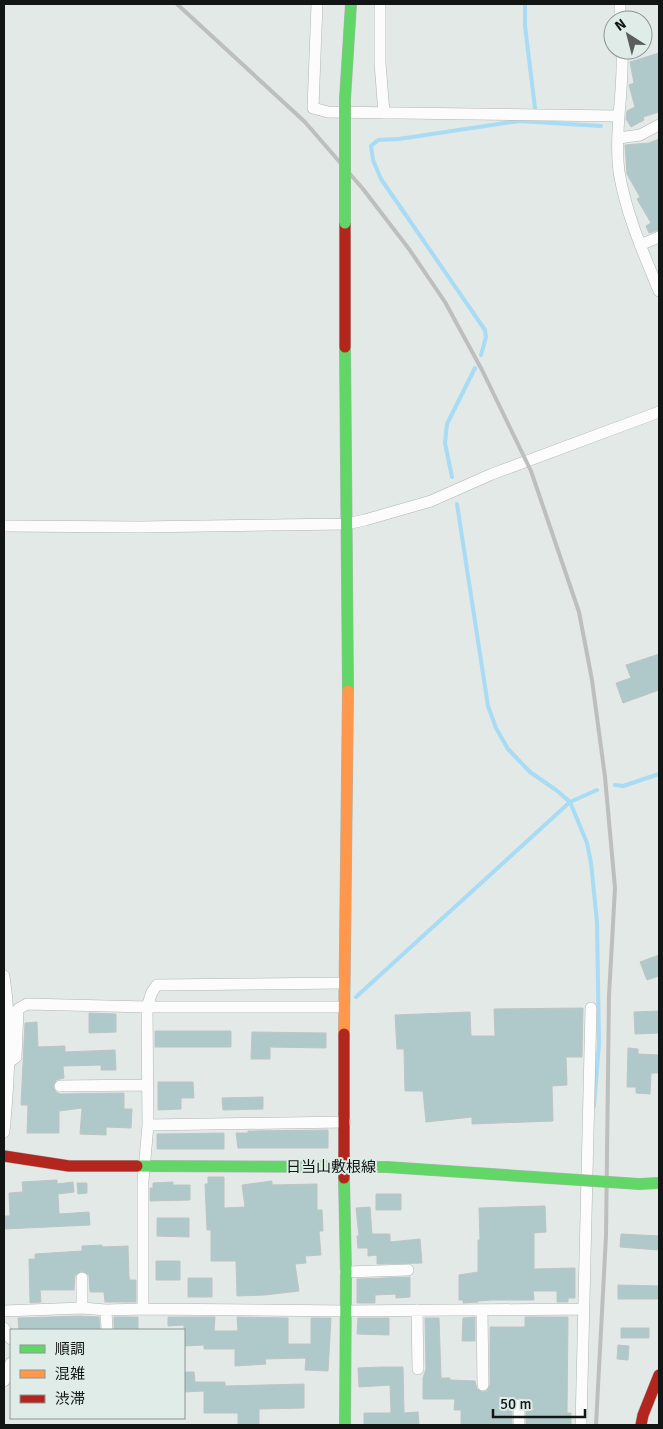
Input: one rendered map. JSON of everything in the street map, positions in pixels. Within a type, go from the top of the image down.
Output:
[{"type":"street","points":[[317,4],[313,108],[328,112],[618,116]]},
{"type":"street","points":[[346,1425],[344,984],[347,872],[348,641],[345,99],[351,4]]},
{"type":"street","points":[[380,4],[380,63],[384,113]]},
{"type":"street","points":[[622,60],[618,116],[619,171],[631,223],[659,291]]},
{"type":"street","points":[[619,138],[640,135],[659,125]]},
{"type":"street","points":[[640,245],[659,237]]},
{"type":"street","points":[[4,526],[139,527],[346,524],[431,501],[492,474],[659,412]]},
{"type":"street","points":[[4,976],[8,1002],[9,1062],[4,1132]]},
{"type":"street","points":[[144,1309],[143,1181],[148,1125],[147,1007],[152,992],[157,985],[344,984]]},
{"type":"street","points":[[9,1062],[16,1057],[18,1010],[27,1004],[147,1007],[344,1007]]},
{"type":"street","points":[[581,1425],[591,1008]]},
{"type":"street","points":[[60,1086],[147,1085]]},
{"type":"street","points":[[148,1125],[345,1122]]},
{"type":"street","name":"日当山敷根線","points":[[4,1156],[69,1166],[387,1167],[639,1184],[659,1183]]},
{"type":"street","points":[[346,1272],[408,1270]]},
{"type":"street","points":[[82,1278],[82,1308]]},
{"type":"street","points":[[4,1311],[82,1308],[106,1310],[584,1309]]},
{"type":"street","points":[[106,1310],[107,1329]]},
{"type":"street","points":[[418,1310],[418,1369]]},
{"type":"street","points":[[482,1310],[483,1385]]},
{"type":"street","points":[[4,1381],[10,1366]]},
{"type":"street","points":[[641,1425],[643,1415],[659,1375]]},
{"type":"street","points":[[519,1405],[519,1425]]},
{"type":"building","points":[[659,53],[659,112],[643,117],[644,120],[631,127],[626,119],[627,111],[635,107],[629,85],[634,83],[630,62],[653,60],[653,55]]},
{"type":"building","points":[[659,139],[659,230],[649,233],[646,226],[651,223],[637,199],[640,197],[627,174],[625,145],[649,143]]},
{"type":"building","points":[[659,654],[659,690],[623,703],[616,683],[631,678],[626,665]]},
{"type":"building","points":[[659,955],[659,976],[647,980],[640,962]]},
{"type":"building","points":[[583,1008],[582,1057],[566,1057],[567,1085],[552,1086],[553,1121],[472,1124],[472,1117],[426,1122],[423,1091],[405,1091],[404,1049],[397,1049],[395,1015],[470,1012],[471,1036],[495,1036],[494,1009]]},
{"type":"building","points":[[659,1011],[659,1033],[635,1034],[634,1012]]},
{"type":"building","points":[[89,1013],[116,1014],[116,1032],[89,1033]]},
{"type":"building","points":[[37,1022],[38,1047],[65,1046],[65,1052],[115,1050],[116,1070],[101,1070],[101,1065],[63,1066],[64,1078],[56,1080],[53,1087],[60,1094],[124,1093],[124,1109],[132,1109],[131,1128],[106,1127],[106,1135],[80,1134],[82,1108],[59,1111],[59,1133],[27,1133],[28,1105],[21,1105],[25,1023]]},
{"type":"building","points":[[155,1031],[231,1031],[231,1047],[155,1047]]},
{"type":"building","points":[[252,1032],[326,1033],[326,1048],[270,1047],[270,1059],[251,1059]]},
{"type":"building","points":[[628,1048],[638,1049],[638,1054],[659,1055],[659,1073],[651,1073],[650,1094],[636,1093],[636,1087],[627,1087]]},
{"type":"building","points":[[158,1082],[193,1082],[194,1098],[181,1098],[181,1109],[158,1110]]},
{"type":"building","points":[[263,1097],[263,1109],[223,1110],[222,1098]]},
{"type":"building","points":[[328,1130],[328,1148],[238,1148],[236,1133],[248,1133],[248,1131]]},
{"type":"building","points":[[224,1133],[224,1149],[157,1149],[157,1134]]},
{"type":"building","points":[[208,1177],[224,1177],[224,1208],[245,1207],[242,1185],[272,1181],[272,1185],[317,1184],[317,1210],[322,1210],[323,1231],[319,1231],[321,1255],[305,1256],[306,1263],[295,1264],[299,1291],[237,1296],[236,1261],[211,1261],[211,1230],[207,1230],[205,1184],[208,1184]]},
{"type":"building","points":[[57,1180],[57,1184],[73,1182],[74,1192],[58,1194],[59,1214],[89,1212],[90,1225],[4,1229],[4,1216],[10,1216],[9,1193],[23,1192],[22,1182]]},
{"type":"building","points":[[173,1182],[173,1185],[190,1185],[190,1200],[150,1201],[150,1188],[153,1188],[153,1183]]},
{"type":"building","points":[[77,1183],[87,1183],[87,1193],[78,1194]]},
{"type":"building","points":[[376,1194],[401,1194],[401,1210],[376,1210]]},
{"type":"building","points":[[545,1206],[546,1232],[534,1233],[534,1269],[575,1268],[575,1298],[568,1298],[568,1302],[557,1302],[557,1291],[533,1291],[534,1300],[491,1300],[463,1303],[463,1300],[459,1300],[459,1275],[478,1272],[479,1208]]},
{"type":"building","points":[[370,1207],[372,1234],[390,1234],[390,1242],[420,1239],[422,1263],[377,1264],[377,1255],[368,1256],[368,1248],[358,1248],[357,1236],[359,1236],[356,1208]]},
{"type":"building","points":[[157,1218],[189,1218],[189,1237],[157,1236]]},
{"type":"building","points":[[621,1234],[659,1236],[659,1250],[620,1247]]},
{"type":"building","points":[[102,1245],[102,1247],[128,1246],[129,1278],[130,1280],[136,1280],[136,1302],[105,1302],[104,1292],[90,1292],[89,1275],[82,1271],[75,1275],[74,1290],[40,1290],[41,1302],[30,1303],[29,1259],[35,1259],[35,1254],[82,1251],[82,1246]]},
{"type":"building","points":[[156,1261],[180,1261],[180,1280],[156,1280]]},
{"type":"building","points":[[410,1277],[410,1297],[396,1298],[396,1294],[375,1295],[375,1303],[357,1303],[357,1279]]},
{"type":"building","points":[[188,1278],[212,1278],[212,1297],[188,1297]]},
{"type":"building","points":[[618,1285],[659,1286],[659,1299],[618,1299]]},
{"type":"building","points":[[99,1317],[100,1329],[19,1329],[18,1318]]},
{"type":"building","points":[[114,1317],[138,1317],[138,1329],[114,1329]]},
{"type":"building","points":[[168,1317],[215,1317],[214,1331],[238,1331],[237,1317],[288,1318],[288,1344],[311,1344],[311,1318],[331,1318],[328,1371],[305,1370],[306,1358],[265,1359],[266,1364],[235,1366],[235,1349],[204,1349],[204,1345],[185,1346],[184,1325],[168,1326]]},
{"type":"building","points":[[475,1317],[475,1341],[462,1341],[463,1318]]},
{"type":"building","points":[[525,1317],[568,1317],[567,1413],[571,1413],[571,1425],[526,1425],[526,1405],[523,1399],[519,1398],[512,1402],[512,1425],[461,1425],[461,1410],[454,1410],[455,1399],[423,1399],[423,1378],[426,1369],[425,1318],[439,1318],[441,1378],[475,1381],[477,1389],[483,1392],[487,1391],[490,1385],[490,1327],[525,1327]]},
{"type":"building","points":[[358,1318],[389,1318],[389,1335],[357,1334]]},
{"type":"building","points":[[621,1328],[649,1328],[649,1338],[621,1338]]},
{"type":"building","points":[[618,1345],[629,1346],[628,1360],[617,1359]]},
{"type":"building","points":[[403,1367],[404,1413],[418,1412],[419,1425],[364,1425],[364,1413],[391,1413],[390,1385],[359,1387],[358,1368]]},
{"type":"building","points":[[185,1372],[194,1372],[195,1382],[225,1382],[225,1386],[304,1384],[304,1408],[259,1409],[259,1425],[238,1425],[238,1413],[204,1413],[204,1391],[185,1392]]},
{"type":"waterway","points":[[525,4],[525,26],[535,108]]},
{"type":"waterway","points":[[481,355],[486,337],[485,330],[381,179],[373,160],[371,146],[378,140],[399,139],[519,121],[601,126]]},
{"type":"waterway","points":[[452,477],[445,443],[447,424],[475,368]]},
{"type":"waterway","points":[[457,504],[488,706],[496,728],[508,749],[530,772],[570,802],[587,843],[597,922],[599,1044],[594,1106]]},
{"type":"waterway","points":[[615,785],[623,786],[659,774]]},
{"type":"waterway","points":[[356,997],[570,802],[597,790]]},
{"type":"railway","points":[[177,4],[305,122],[363,189],[409,249],[445,302],[482,370],[531,471],[579,612],[592,680],[605,777],[615,888],[609,995],[606,1236],[596,1425]]},
{"type":"traffic: fast","points":[[345,99],[351,4]]},
{"type":"traffic: fast","points":[[345,99],[345,223]]},
{"type":"traffic: fast","points":[[345,347],[348,691]]},
{"type":"traffic: fast","points":[[137,1166],[387,1167]]},
{"type":"traffic: fast","points":[[387,1167],[639,1184],[659,1183]]},
{"type":"traffic: fast","points":[[344,1178],[346,1272],[345,1425]]},
{"type":"traffic: slow","points":[[344,1034],[348,691]]},
{"type":"traffic: jam","points":[[345,223],[345,347]]},
{"type":"traffic: jam","points":[[344,1034],[344,1178]]},
{"type":"traffic: jam","points":[[4,1156],[69,1166],[137,1166]]},
{"type":"traffic: jam","points":[[641,1425],[643,1415],[659,1375]]}]
